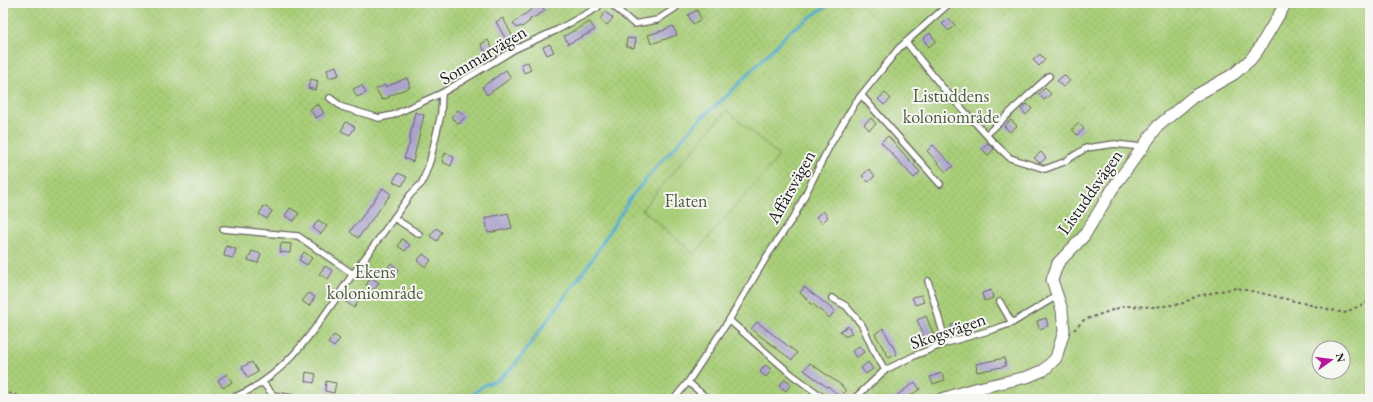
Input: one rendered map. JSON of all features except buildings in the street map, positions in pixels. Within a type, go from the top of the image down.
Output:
[{"type":"street","name":"Listuddsvägen","points":[[942,399],[1027,377],[1044,370],[1056,358],[1064,331],[1062,310],[1052,280],[1058,263],[1084,236],[1113,188],[1158,126],[1193,97],[1234,74],[1250,60],[1258,50],[1286,3]]},
{"type":"lane","name":"Sommarvägen","points":[[229,399],[263,383],[278,371],[306,341],[410,195],[422,183],[430,162],[441,114],[442,93],[509,52],[557,30],[597,8],[601,3]]},
{"type":"lane","points":[[610,3],[634,24],[657,20],[674,10],[680,3]]},
{"type":"lane","name":"Affärsvägen","points":[[674,399],[688,382],[729,320],[767,256],[795,215],[830,145],[855,103],[899,48],[950,3]]},
{"type":"lane","points":[[906,42],[943,88],[991,140],[1010,158],[1045,169],[1064,162],[1086,148],[1115,144],[1143,147]]},
{"type":"lane","points":[[986,134],[1049,76]]},
{"type":"lane","points":[[330,98],[342,107],[379,118],[394,115],[442,93]]},
{"type":"lane","points":[[862,96],[940,184]]},
{"type":"lane","points":[[394,218],[419,234]]},
{"type":"lane","points":[[223,229],[298,236],[353,274]]},
{"type":"lane","points":[[928,281],[946,343]]},
{"type":"lane","name":"Skogsvägen","points":[[854,399],[886,370],[916,355],[946,343],[1012,323],[1057,296]]},
{"type":"lane","points":[[832,298],[846,306],[862,325],[873,349],[886,370]]},
{"type":"lane","points":[[1000,302],[1012,323]]},
{"type":"lane","points":[[729,320],[791,374],[825,399]]},
{"type":"lane","points":[[688,382],[708,399]]},
{"type":"lane","points":[[263,383],[273,395],[298,399]]},
{"type":"path","points":[[1064,331],[1074,330],[1084,320],[1124,306],[1154,307],[1181,304],[1197,296],[1236,288],[1344,313],[1370,301]]},
{"type":"path","points":[[3,391],[26,399]]},
{"type":"green space","name":"Flaten","points":[[3,3],[1370,3],[1370,399],[3,399]]},
{"type":"green space","points":[[727,110],[779,156],[694,254],[642,209]]},
{"type":"waterway","points":[[467,399],[484,385],[498,380],[514,366],[591,261],[631,197],[700,119],[727,96],[790,31],[831,3]]},
{"type":"park label","name":"Listuddens koloniområde","points":[[951,106]]},
{"type":"park label","name":"Ekens koloniområde","points":[[375,282]]}]
